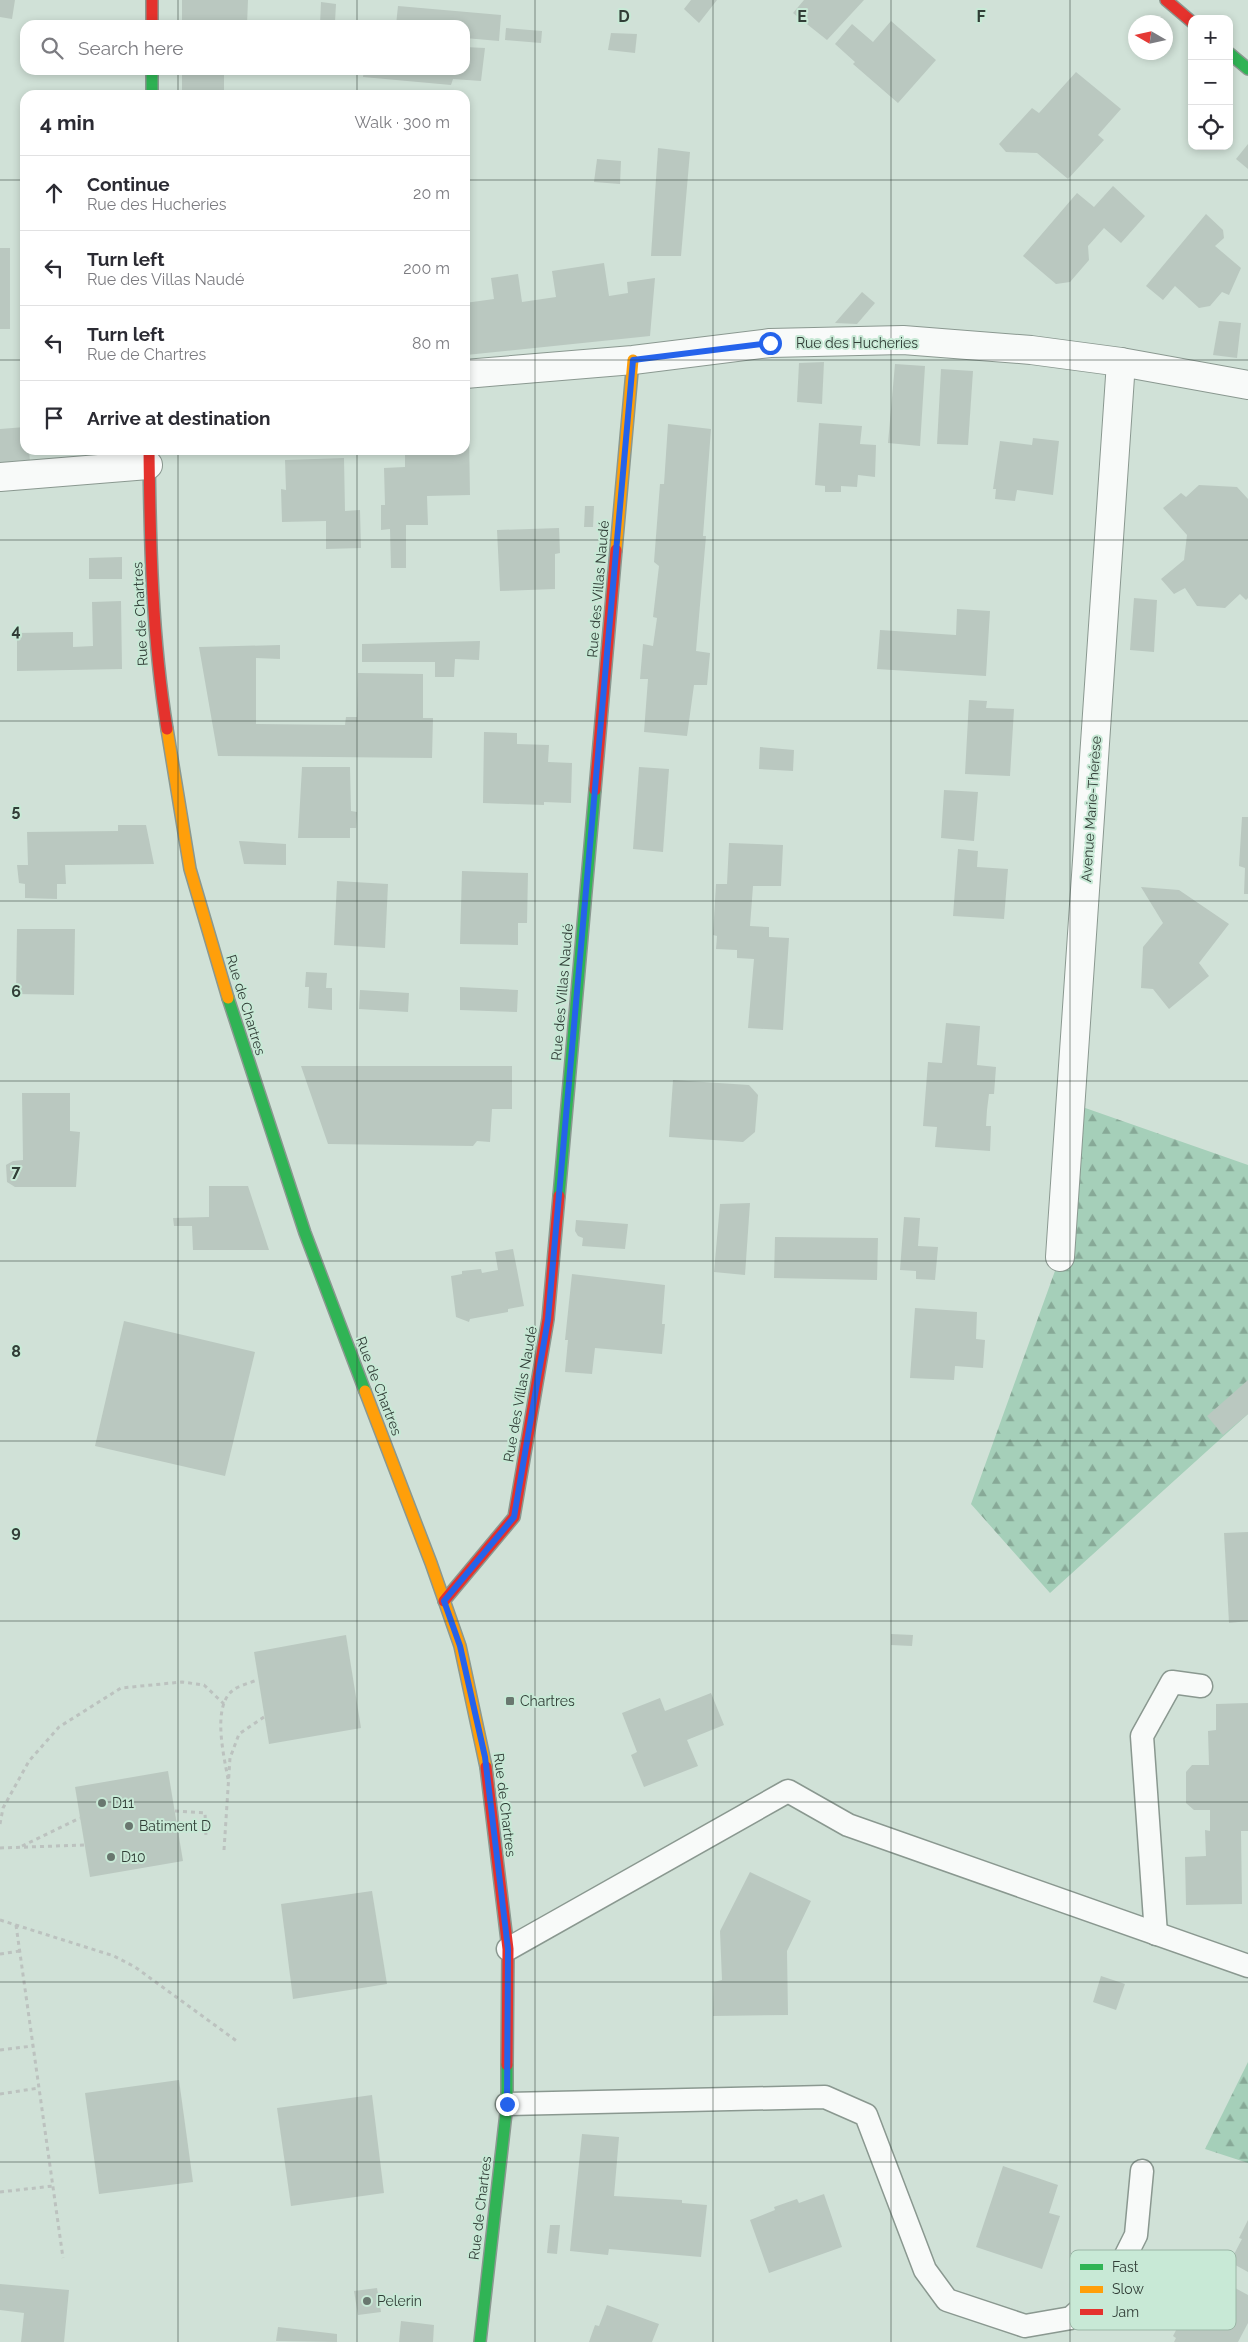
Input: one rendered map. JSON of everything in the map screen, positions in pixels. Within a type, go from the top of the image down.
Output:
[{"type":"main road","points":[[152,0],[152,20]]},
{"type":"main road","points":[[1166,0],[1188,19]]},
{"type":"main road","points":[[1233,57],[1248,69]]},
{"type":"main road","points":[[152,75],[152,90]]},
{"type":"main road","name":"Rue des Villas Naudé","points":[[444,1601],[514,1517],[548,1319],[633,360]]},
{"type":"main road","name":"Rue de Chartres","points":[[149,457],[158,676],[190,869],[241,1041],[305,1233],[460,1646],[485,1757],[508,1949],[507,2104],[480,2342]]},
{"type":"street","name":"Rue des Hucheries","points":[[470,374],[633,360],[770,343],[902,340],[1031,350],[1121,362],[1248,386]]},
{"type":"street","name":"Avenue Marie-Thérèse","points":[[1060,1256],[1121,362]]},
{"type":"street","points":[[0,477],[149,457]]},
{"type":"lane","points":[[1156,1934],[1142,1736],[1172,1682],[1201,1686]]},
{"type":"lane","points":[[508,1949],[788,1791],[848,1825],[1248,1966]]},
{"type":"lane","points":[[507,2104],[825,2097],[866,2116],[925,2270],[947,2300],[1025,2326],[1070,2318]]},
{"type":"lane","points":[[1128,2250],[1136,2235],[1142,2171]]},
{"type":"path","points":[[229,1784],[220,1725],[224,1704],[232,1690],[258,1680]]},
{"type":"path","points":[[0,1824],[3,1808],[29,1761],[59,1727],[120,1688],[182,1682],[204,1685],[224,1704]]},
{"type":"path","points":[[224,1850],[230,1758],[239,1734],[264,1717]]},
{"type":"path","points":[[0,1802],[3,1808]]},
{"type":"path","points":[[174,1811],[205,1813],[206,1837]]},
{"type":"path","points":[[19,1847],[80,1818]]},
{"type":"path","points":[[0,1848],[84,1845]]},
{"type":"path","points":[[0,1920],[114,1956],[135,1967],[238,2042]]},
{"type":"path","points":[[16,1925],[63,2258]]},
{"type":"path","points":[[0,1954],[20,1951]]},
{"type":"path","points":[[0,2050],[33,2046]]},
{"type":"path","points":[[0,2094],[39,2088]]},
{"type":"path","points":[[0,2192],[53,2186]]},
{"type":"green space","points":[[1071,1103],[1248,1165],[1248,1414],[1050,1593],[971,1504],[1060,1257]]},
{"type":"green space","points":[[1248,2062],[1248,2163],[1205,2149]]},
{"type":"building","points":[[0,0],[15,0],[12,19],[0,17]]},
{"type":"building","points":[[182,0],[248,0],[247,20],[182,20]]},
{"type":"building","points":[[691,0],[717,0],[699,23],[684,9]]},
{"type":"building","points":[[804,0],[864,0],[827,40],[793,13]]},
{"type":"building","points":[[321,2],[336,4],[335,20],[320,20]]},
{"type":"building","points":[[398,6],[501,15],[499,41],[470,38],[470,20],[397,20]]},
{"type":"building","points":[[891,21],[936,60],[898,103],[853,64],[855,62],[835,44],[852,24],[873,42]]},
{"type":"building","points":[[506,28],[542,31],[541,43],[505,40]]},
{"type":"building","points":[[611,33],[637,34],[635,53],[608,50]]},
{"type":"building","points":[[470,47],[485,48],[481,81],[453,79],[451,85],[363,77],[363,75],[470,75]]},
{"type":"building","points":[[1076,72],[1121,109],[1098,135],[1104,140],[1068,179],[1037,153],[1006,152],[999,144],[1032,108],[1039,113]]},
{"type":"building","points":[[182,75],[224,75],[224,90],[182,90]]},
{"type":"building","points":[[1248,144],[1248,169],[1236,159]]},
{"type":"building","points":[[658,148],[690,152],[681,256],[651,256]]},
{"type":"building","points":[[597,159],[621,161],[620,184],[594,182]]},
{"type":"building","points":[[1113,186],[1145,216],[1121,243],[1104,228],[1088,246],[1089,260],[1070,282],[1056,284],[1023,256],[1077,193],[1094,207]]},
{"type":"building","points":[[1206,214],[1223,230],[1224,238],[1215,246],[1241,268],[1229,295],[1222,292],[1210,306],[1199,308],[1175,286],[1163,300],[1146,286]]},
{"type":"building","points":[[0,248],[10,248],[10,329],[0,329]]},
{"type":"building","points":[[604,263],[609,296],[628,293],[627,282],[655,278],[650,336],[470,355],[470,302],[494,299],[491,278],[518,274],[522,302],[556,297],[552,271]]},
{"type":"building","points":[[862,292],[875,303],[857,324],[835,323]]},
{"type":"building","points":[[1219,321],[1241,323],[1237,358],[1213,355]]},
{"type":"building","points":[[824,362],[822,404],[797,402],[799,363]]},
{"type":"building","points":[[895,364],[925,366],[920,446],[888,443]]},
{"type":"building","points":[[941,369],[973,371],[968,445],[937,444]]},
{"type":"building","points":[[819,423],[862,426],[860,444],[876,445],[875,477],[858,475],[857,487],[841,486],[841,492],[825,492],[825,486],[815,485]]},
{"type":"building","points":[[668,424],[711,429],[703,536],[706,536],[696,651],[710,653],[707,685],[694,685],[687,736],[644,732],[648,679],[640,679],[643,644],[653,646],[657,618],[653,617],[659,566],[654,562],[660,484],[664,484]]},
{"type":"building","points":[[20,427],[20,455],[29,455],[30,462],[0,463],[0,429]]},
{"type":"building","points":[[1033,438],[1059,441],[1053,495],[1017,490],[1015,501],[995,499],[996,489],[993,489],[1000,441],[1032,445]]},
{"type":"building","points":[[405,455],[469,455],[470,495],[427,496],[428,525],[406,525],[406,568],[391,568],[390,529],[381,530],[381,505],[385,505],[384,468],[405,467]]},
{"type":"building","points":[[344,458],[345,511],[360,510],[361,548],[326,549],[326,521],[282,522],[281,489],[286,490],[285,460]]},
{"type":"building","points":[[1199,485],[1237,487],[1248,499],[1248,598],[1246,600],[1240,594],[1225,608],[1197,606],[1185,588],[1174,594],[1161,579],[1184,560],[1187,535],[1163,508],[1181,493],[1186,497]]},
{"type":"building","points":[[585,506],[594,506],[593,527],[584,527]]},
{"type":"building","points":[[559,528],[560,553],[555,554],[555,589],[500,591],[497,530]]},
{"type":"building","points":[[122,557],[122,579],[89,579],[89,558]]},
{"type":"building","points":[[1134,598],[1157,600],[1154,652],[1130,650]]},
{"type":"building","points":[[121,601],[122,669],[17,671],[17,633],[73,632],[73,647],[93,646],[92,602]]},
{"type":"building","points":[[957,609],[990,611],[986,676],[877,669],[880,630],[956,635]]},
{"type":"building","points":[[480,641],[479,660],[455,659],[454,677],[435,677],[435,662],[362,662],[362,644]]},
{"type":"building","points":[[280,645],[280,659],[256,658],[256,724],[345,725],[346,717],[357,717],[358,673],[423,674],[423,718],[433,718],[432,758],[218,756],[199,647]]},
{"type":"building","points":[[969,700],[987,701],[986,708],[1014,709],[1010,776],[965,774]]},
{"type":"building","points":[[484,732],[517,733],[517,744],[549,745],[548,762],[572,763],[571,803],[544,802],[544,805],[483,803]]},
{"type":"building","points":[[760,747],[794,750],[793,771],[759,769]]},
{"type":"building","points":[[302,767],[350,767],[351,811],[357,812],[356,828],[350,828],[350,838],[298,838]]},
{"type":"building","points":[[639,767],[669,769],[663,852],[633,849]]},
{"type":"building","points":[[944,790],[978,792],[974,841],[941,838]]},
{"type":"building","points":[[1242,817],[1248,817],[1248,894],[1244,894],[1245,868],[1239,866]]},
{"type":"building","points":[[118,825],[146,825],[154,864],[65,865],[66,884],[57,884],[57,899],[25,898],[25,884],[19,883],[17,865],[28,865],[27,832],[118,831]]},
{"type":"building","points":[[239,841],[286,844],[286,865],[244,864]]},
{"type":"building","points":[[729,843],[783,845],[781,886],[753,886],[750,926],[769,927],[769,937],[789,938],[783,1030],[748,1028],[754,959],[737,958],[737,950],[716,949],[717,936],[713,935],[716,884],[727,884]]},
{"type":"building","points":[[958,849],[978,851],[977,867],[1008,869],[1004,919],[953,916]]},
{"type":"building","points":[[462,871],[528,873],[527,923],[518,923],[518,945],[460,944]]},
{"type":"building","points":[[337,881],[388,884],[385,948],[334,945]]},
{"type":"building","points":[[1141,887],[1179,890],[1229,924],[1199,963],[1209,976],[1169,1009],[1153,989],[1141,988],[1143,947],[1163,923]]},
{"type":"building","points":[[17,929],[75,929],[74,995],[16,994]]},
{"type":"building","points":[[306,972],[327,973],[326,988],[332,988],[332,1010],[308,1008],[309,987],[305,987]]},
{"type":"building","points":[[460,987],[518,990],[517,1012],[460,1010]]},
{"type":"building","points":[[360,990],[409,993],[408,1012],[359,1009]]},
{"type":"building","points":[[946,1023],[980,1026],[977,1065],[996,1067],[994,1094],[989,1094],[987,1110],[986,1126],[991,1126],[990,1151],[935,1147],[937,1127],[923,1126],[928,1062],[942,1063]]},
{"type":"building","points":[[301,1066],[512,1066],[512,1109],[492,1109],[490,1142],[477,1141],[473,1146],[328,1144]]},
{"type":"building","points":[[673,1080],[749,1085],[758,1095],[755,1132],[743,1142],[669,1137]]},
{"type":"building","points":[[22,1093],[70,1093],[70,1131],[80,1132],[76,1187],[15,1187],[7,1182],[6,1165],[13,1161],[23,1160]]},
{"type":"building","points":[[209,1186],[248,1186],[269,1250],[193,1250],[192,1226],[174,1226],[173,1218],[209,1217]]},
{"type":"building","points":[[750,1203],[745,1275],[714,1272],[720,1204]]},
{"type":"building","points":[[904,1217],[920,1218],[918,1246],[938,1247],[935,1280],[916,1279],[916,1271],[900,1270]]},
{"type":"building","points":[[576,1220],[628,1224],[625,1249],[582,1246],[583,1238],[578,1236],[575,1231]]},
{"type":"building","points":[[775,1237],[878,1238],[877,1280],[774,1278]]},
{"type":"building","points":[[513,1249],[524,1306],[508,1309],[508,1312],[470,1319],[469,1322],[456,1317],[451,1276],[462,1274],[462,1271],[481,1269],[482,1273],[498,1270],[495,1252]]},
{"type":"building","points":[[572,1274],[665,1285],[662,1324],[665,1324],[662,1354],[595,1348],[592,1374],[565,1372],[568,1340],[565,1340]]},
{"type":"building","points":[[915,1308],[977,1312],[976,1339],[985,1340],[983,1368],[955,1366],[954,1380],[910,1378]]},
{"type":"building","points":[[124,1321],[255,1352],[225,1476],[95,1446]]},
{"type":"building","points":[[1248,1380],[1248,1414],[1223,1435],[1207,1416]]},
{"type":"building","points":[[1248,1532],[1248,1621],[1229,1623],[1224,1533]]},
{"type":"building","points":[[891,1634],[913,1635],[912,1646],[891,1645]]},
{"type":"building","points":[[346,1635],[361,1728],[269,1744],[254,1652]]},
{"type":"building","points":[[711,1693],[724,1725],[687,1740],[698,1766],[644,1787],[631,1755],[637,1752],[622,1713],[660,1698],[665,1711]]},
{"type":"building","points":[[1248,1703],[1248,1831],[1241,1831],[1242,1904],[1186,1905],[1185,1857],[1206,1856],[1205,1830],[1210,1831],[1210,1810],[1194,1810],[1186,1803],[1186,1772],[1192,1765],[1209,1765],[1208,1731],[1216,1730],[1216,1704]]},
{"type":"building","name":"Batiment D","points":[[168,1771],[183,1861],[90,1877],[75,1787]]},
{"type":"building","points":[[750,1872],[811,1901],[787,1951],[788,2015],[713,2016],[714,1982],[722,1980],[720,1931]]},
{"type":"building","points":[[372,1891],[387,1984],[293,1999],[281,1904]]},
{"type":"building","points":[[1101,1976],[1125,1984],[1116,2010],[1093,2002]]},
{"type":"building","points":[[179,2080],[193,2182],[99,2194],[85,2093]]},
{"type":"building","points":[[372,2095],[384,2193],[291,2206],[277,2108]]},
{"type":"building","points":[[582,2134],[619,2137],[614,2196],[682,2200],[682,2203],[707,2205],[701,2257],[609,2249],[608,2255],[570,2251]]},
{"type":"building","points":[[1003,2166],[1058,2185],[1049,2213],[1060,2216],[1042,2269],[976,2247]]},
{"type":"building","points":[[824,2194],[842,2247],[769,2273],[750,2220],[775,2210],[774,2207],[797,2199],[799,2203]]},
{"type":"building","points":[[1248,2220],[1248,2272],[1236,2265],[1236,2250],[1242,2239],[1239,2238]]},
{"type":"building","points":[[550,2225],[560,2225],[557,2254],[547,2253]]},
{"type":"building","points":[[0,2284],[69,2290],[64,2342],[21,2342],[24,2313],[0,2310]]},
{"type":"building","name":"Pelerin","points":[[377,2288],[381,2312],[358,2315],[354,2291]]},
{"type":"building","points":[[1236,2288],[1248,2295],[1248,2323],[1238,2342],[1174,2342],[1176,2338],[1173,2336],[1176,2330],[1236,2330]]},
{"type":"building","points":[[607,2305],[659,2324],[652,2342],[589,2342],[595,2325],[599,2326]]},
{"type":"building","points":[[401,2321],[434,2325],[433,2342],[399,2342]]},
{"type":"building","points":[[278,2327],[337,2334],[337,2342],[276,2341]]},
{"type":"traffic: fast","points":[[1233,56],[1248,69]]},
{"type":"traffic: fast","points":[[152,75],[152,90]]},
{"type":"traffic: fast","points":[[559,1196],[595,790]]},
{"type":"traffic: fast","points":[[228,998],[305,1233],[365,1391]]},
{"type":"traffic: fast","points":[[480,2342],[507,2104],[507,2065]]},
{"type":"traffic: slow","points":[[616,550],[633,360]]},
{"type":"traffic: slow","points":[[167,729],[190,869],[228,998]]},
{"type":"traffic: slow","points":[[365,1391],[431,1563],[460,1646],[486,1767]]},
{"type":"traffic: jam","points":[[152,0],[152,20]]},
{"type":"traffic: jam","points":[[1166,0],[1188,19]]},
{"type":"traffic: jam","points":[[149,455],[151,555],[155,625],[167,729]]},
{"type":"traffic: jam","points":[[595,790],[616,550]]},
{"type":"traffic: jam","points":[[444,1601],[514,1517],[548,1319],[559,1196]]},
{"type":"traffic: jam","points":[[486,1767],[508,1949],[507,2065]]},
{"type":"place","name":"Chartres","points":[[510,1701]]},
{"type":"place","name":"D11","points":[[102,1803]]},
{"type":"place","name":"Batiment D","points":[[129,1826]]},
{"type":"place","name":"D10","points":[[111,1857]]},
{"type":"place","name":"Pelerin","points":[[367,2301]]},
{"type":"route","points":[[507,2104],[508,1949],[485,1757],[460,1646],[444,1601],[514,1517],[548,1319],[633,360],[770,343]]}]
